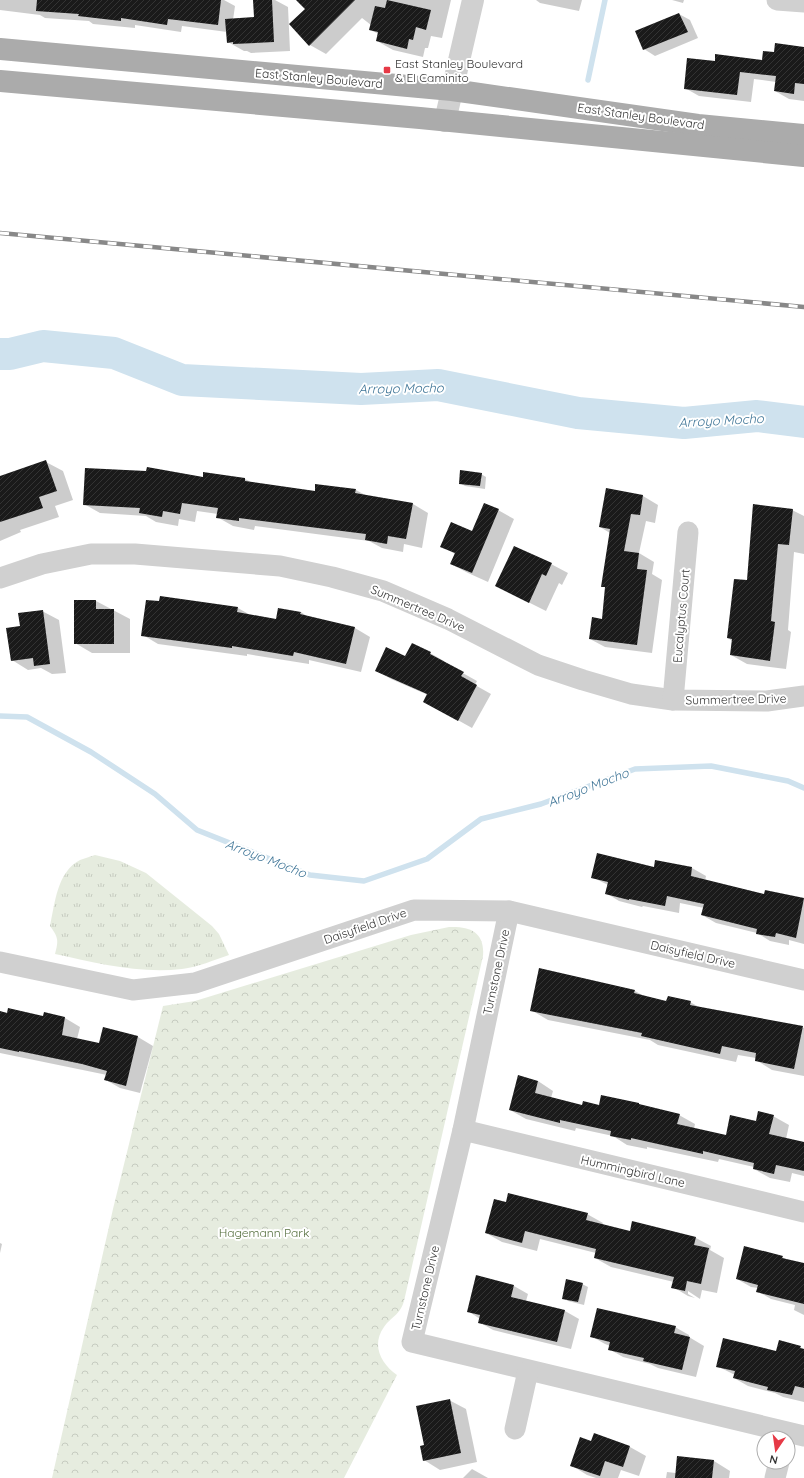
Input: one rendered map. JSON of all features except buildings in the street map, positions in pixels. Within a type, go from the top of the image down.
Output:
[{"type":"main road","name":"East Stanley Boulevard","points":[[0,49],[452,90],[698,125],[804,135]]},
{"type":"main road","name":"East Stanley Boulevard","points":[[0,82],[444,121],[804,156]]},
{"type":"street","points":[[444,121],[473,0]]},
{"type":"street","points":[[777,0],[804,2]]},
{"type":"street","name":"Eucalyptus Court","points":[[673,700],[688,532]]},
{"type":"street","name":"Summertree Drive","points":[[0,578],[42,564],[91,554],[135,554],[280,566],[332,577],[383,591],[448,619],[538,665],[631,694],[673,700],[767,701],[804,696]]},
{"type":"street","name":"Daisyfield Drive","points":[[0,962],[133,990],[195,983],[414,910],[509,911],[804,980]]},
{"type":"street","name":"Turnstone Drive","points":[[509,911],[463,1130],[412,1342],[770,1430]]},
{"type":"street","name":"Hummingbird Lane","points":[[463,1130],[804,1212]]},
{"type":"street","points":[[515,1428],[528,1371]]},
{"type":"green space","points":[[95,855],[120,861],[146,873],[212,926],[219,934],[229,955],[194,967],[150,970],[118,967],[55,954],[57,939],[50,926],[58,889],[66,872],[72,865],[80,860]]},
{"type":"green space","name":"Hagemann Park","points":[[449,927],[470,929],[475,932],[481,941],[483,956],[404,1301],[398,1313],[384,1327],[378,1341],[378,1347],[382,1360],[391,1371],[397,1375],[344,1478],[52,1478],[113,1209],[163,1006],[195,1001],[411,935]]},
{"type":"waterway","points":[[588,80],[605,0]]},
{"type":"waterway","name":"Arroyo Mocho","points":[[0,354],[10,354],[43,346],[114,353],[182,380],[361,389],[438,385],[578,413],[684,423],[757,416],[804,422]]},
{"type":"waterway","name":"Arroyo Mocho","points":[[0,716],[27,717],[91,752],[155,794],[197,830],[310,875],[364,881],[427,859],[481,819],[541,804],[635,769],[711,766],[788,781],[804,788]]},
{"type":"railway","points":[[0,233],[804,307]]},
{"type":"place","name":"East Stanley Boulevard & El Caminito","points":[[387,70]]}]
